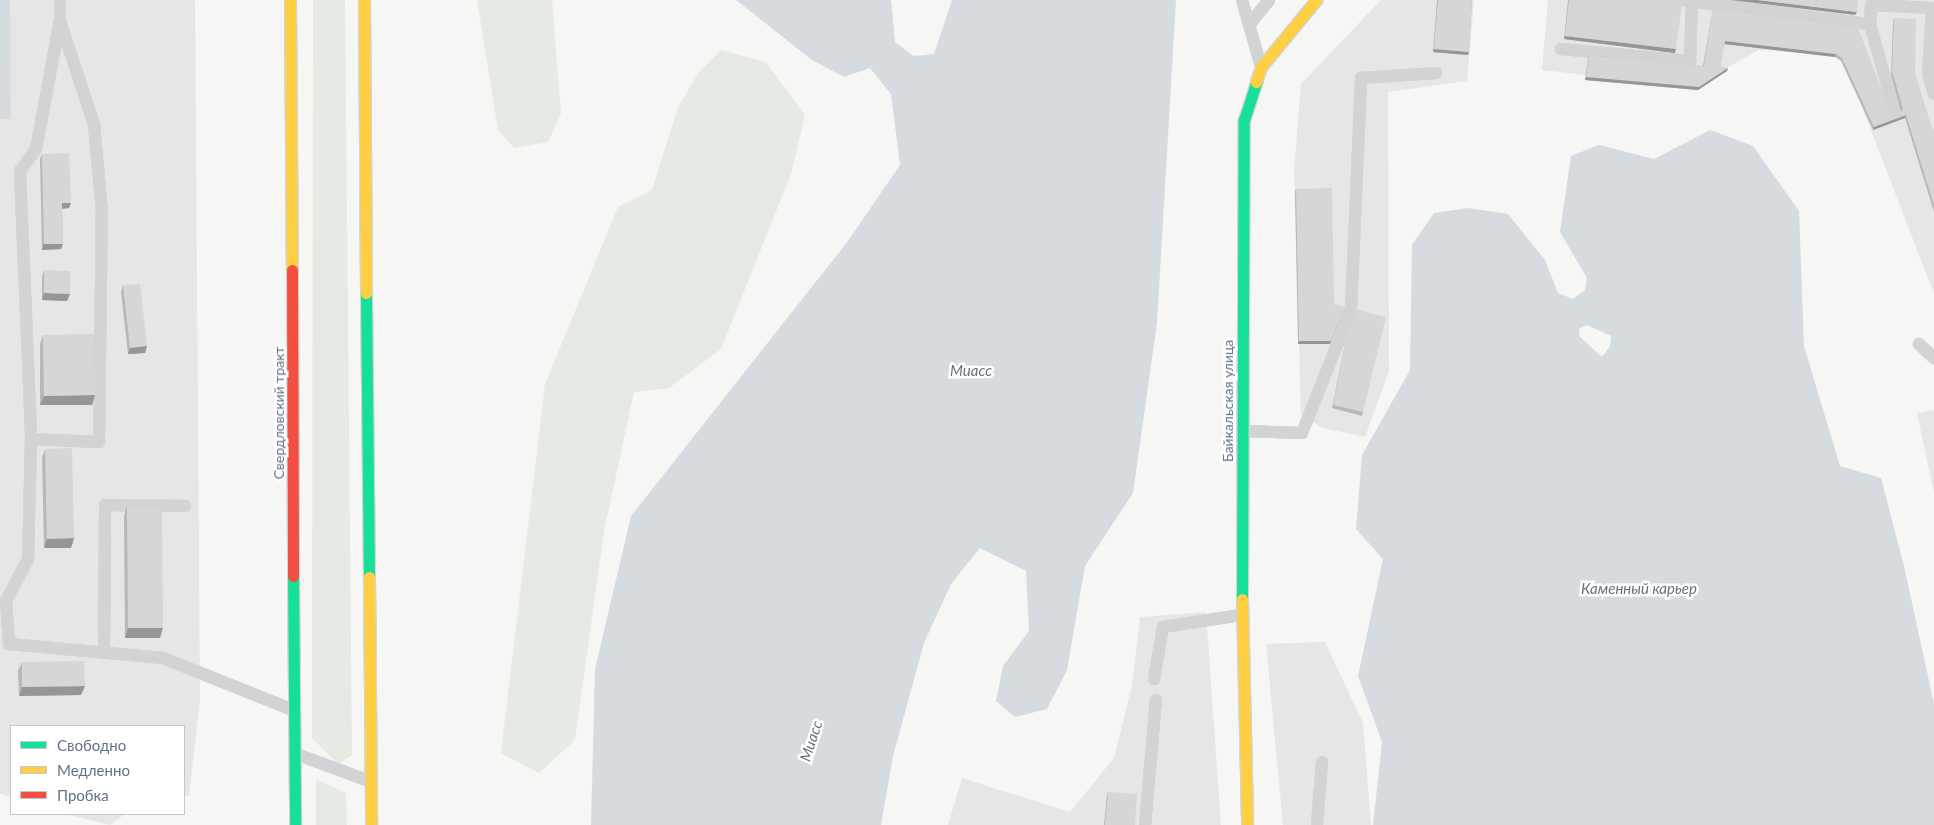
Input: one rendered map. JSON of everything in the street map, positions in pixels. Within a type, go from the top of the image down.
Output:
[{"type":"main road","name":"Свердловский тракт","points":[[290,0],[296,712],[295,825]]},
{"type":"main road","points":[[364,0],[371,825]]},
{"type":"main road","name":"Байкальская улица","points":[[1247,825],[1242,615],[1244,120],[1261,67],[1316,0]]},
{"type":"lane","points":[[60,0],[60,20],[36,148],[20,171],[32,439],[28,559],[3,601],[9,644],[163,658],[296,712]]},
{"type":"lane","points":[[1242,0],[1261,67]]},
{"type":"lane","points":[[1249,24],[1269,0]]},
{"type":"lane","points":[[1680,0],[1870,24]]},
{"type":"lane","points":[[1561,49],[1690,61],[1692,2]]},
{"type":"lane","points":[[1895,114],[1870,24],[1871,5],[1932,8],[1928,74],[1934,94]]},
{"type":"lane","points":[[32,439],[99,442],[102,212],[94,124],[60,20]]},
{"type":"lane","points":[[1244,431],[1302,433],[1351,310],[1361,78],[1436,73]]},
{"type":"lane","points":[[1919,344],[1934,358]]},
{"type":"lane","points":[[104,653],[105,505],[185,506]]},
{"type":"lane","points":[[1154,679],[1163,627],[1242,615]]},
{"type":"lane","points":[[1145,825],[1156,700]]},
{"type":"lane","points":[[295,753],[370,781]]},
{"type":"lane","points":[[1317,825],[1322,762]]},
{"type":"shaded area","points":[[0,0],[195,0],[200,700],[189,796],[185,796],[185,725],[10,725],[10,797],[0,794]]},
{"type":"shaded area","points":[[313,0],[345,0],[352,755],[338,764],[312,738]]},
{"type":"shaded area","points":[[477,0],[552,0],[561,113],[548,142],[514,148],[498,130]]},
{"type":"shaded area","points":[[1381,0],[1474,0],[1467,81],[1388,92],[1389,371],[1365,437],[1323,428],[1301,415],[1294,171],[1301,84]]},
{"type":"shaded area","points":[[1548,0],[1934,0],[1934,294],[1842,55],[1759,50],[1692,87],[1542,70]]},
{"type":"shaded area","points":[[721,50],[766,62],[805,115],[791,174],[721,349],[669,388],[634,392],[604,531],[575,740],[539,773],[501,753],[545,384],[618,207],[652,190],[678,107],[699,72]]},
{"type":"shaded area","points":[[1934,410],[1934,493],[1917,413]]},
{"type":"shaded area","points":[[1206,612],[1221,825],[948,825],[962,778],[1070,812],[1114,758],[1132,685],[1140,617]]},
{"type":"shaded area","points":[[1325,642],[1363,723],[1371,825],[1283,825],[1266,644]]},
{"type":"shaded area","points":[[316,779],[346,793],[347,825],[316,825]]},
{"type":"shaded area","points":[[70,815],[124,815],[110,825]]},
{"type":"water","points":[[0,0],[10,0],[11,119],[0,119]]},
{"type":"water","name":"Миасс","points":[[736,0],[891,0],[895,42],[913,56],[934,54],[952,0],[1176,0],[1157,323],[1133,493],[1085,566],[1067,670],[1047,709],[1015,717],[996,701],[1003,666],[1029,631],[1026,571],[980,548],[951,584],[924,643],[893,756],[881,825],[591,825],[595,669],[631,516],[848,241],[900,165],[891,94],[870,68],[844,77],[812,60]]},
{"type":"water","name":"Каменный карьер","points":[[1710,130],[1753,146],[1799,211],[1804,346],[1840,466],[1881,478],[1904,566],[1934,704],[1934,825],[1373,825],[1382,742],[1358,676],[1383,559],[1356,529],[1362,455],[1410,370],[1412,245],[1434,213],[1468,208],[1508,214],[1545,260],[1558,293],[1573,299],[1585,290],[1587,278],[1560,232],[1571,156],[1599,145],[1654,159]],"holes":[[[1587,325],[1611,336],[1610,346],[1602,357],[1580,337],[1579,329]]]},
{"type":"building","points":[[1438,0],[1472,0],[1469,52],[1434,49]]},
{"type":"building","points":[[1569,0],[1675,0],[1682,4],[1676,49],[1565,36]]},
{"type":"building","points":[[1758,0],[1858,0],[1857,12]]},
{"type":"building","points":[[1713,8],[1857,26],[1890,113],[1898,117],[1903,109],[1892,71],[1894,18],[1916,19],[1915,74],[1933,133],[1934,130],[1934,205],[1906,115],[1874,127],[1842,58],[1836,54],[1725,41],[1720,67],[1728,68],[1699,87],[1586,77],[1589,55],[1704,66]]},
{"type":"building","points":[[69,153],[71,203],[62,203],[63,244],[44,244],[42,154]]},
{"type":"building","points":[[1332,188],[1334,304],[1345,307],[1331,341],[1299,341],[1296,189]]},
{"type":"building","points":[[44,270],[70,271],[70,294],[44,293]]},
{"type":"building","points":[[140,284],[147,346],[130,348],[123,285]]},
{"type":"building","points":[[1358,310],[1386,317],[1363,412],[1333,405],[1346,340]]},
{"type":"building","points":[[94,334],[95,395],[44,396],[43,335]]},
{"type":"building","points":[[72,448],[74,538],[47,539],[45,449]]},
{"type":"building","points":[[127,506],[162,506],[163,628],[128,628]]},
{"type":"building","points":[[84,661],[85,686],[22,687],[22,662]]},
{"type":"building","points":[[1108,792],[1137,794],[1135,825],[1105,825]]},
{"type":"traffic: fast","points":[[1242,599],[1244,120],[1256,82]]},
{"type":"traffic: fast","points":[[366,293],[369,577]]},
{"type":"traffic: fast","points":[[293,576],[295,825]]},
{"type":"traffic: slow","points":[[290,0],[292,270]]},
{"type":"traffic: slow","points":[[364,0],[366,293]]},
{"type":"traffic: slow","points":[[1256,82],[1261,67],[1316,0]]},
{"type":"traffic: slow","points":[[369,577],[371,825]]},
{"type":"traffic: slow","points":[[1242,599],[1247,825]]},
{"type":"traffic: jam","points":[[292,270],[293,576]]}]
